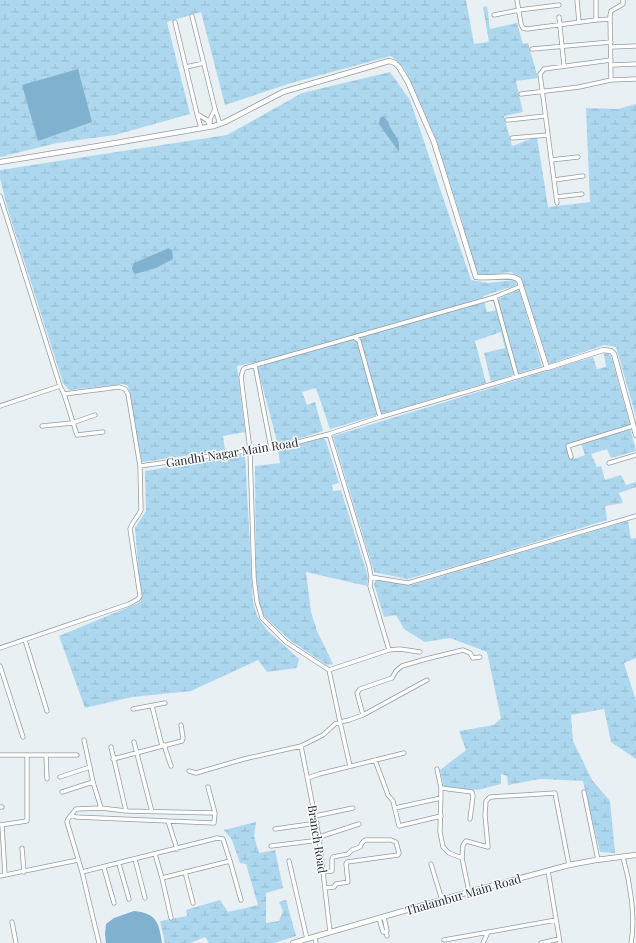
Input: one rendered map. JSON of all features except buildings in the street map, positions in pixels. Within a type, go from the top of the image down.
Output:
[{"type":"street","points":[[517,0],[521,24],[523,28],[528,29],[610,18]]},
{"type":"street","points":[[577,0],[579,22]]},
{"type":"street","points":[[596,0],[596,20]]},
{"type":"street","points":[[611,80],[611,11],[622,6],[623,0]]},
{"type":"street","points":[[494,15],[559,5]]},
{"type":"street","points":[[192,16],[220,124]]},
{"type":"street","points":[[559,17],[564,66]]},
{"type":"street","points":[[175,22],[201,128]]},
{"type":"street","points":[[532,49],[611,42]]},
{"type":"street","points":[[612,47],[636,46]]},
{"type":"street","points":[[0,162],[220,124],[283,92],[389,60],[399,67],[408,82],[434,142],[476,277],[516,278],[519,280],[547,368]]},
{"type":"street","points":[[557,203],[540,74],[544,69],[564,66],[611,62],[636,64]]},
{"type":"street","points":[[186,67],[204,63]]},
{"type":"street","points":[[521,94],[579,87],[611,80],[636,79]]},
{"type":"street","points":[[210,126],[210,119],[215,109]]},
{"type":"street","points":[[197,114],[207,120],[210,126]]},
{"type":"street","points":[[507,120],[545,116]]},
{"type":"street","points":[[512,138],[548,135]]},
{"type":"street","points":[[551,160],[578,157]]},
{"type":"street","points":[[554,180],[583,176]]},
{"type":"street","points":[[556,197],[582,194]]},
{"type":"street","points":[[0,196],[77,435],[103,432]]},
{"type":"street","points":[[350,766],[329,670],[286,642],[262,618],[257,602],[254,578],[250,450],[241,377],[243,370],[255,365],[495,297],[521,286]]},
{"type":"street","points":[[495,297],[517,377]]},
{"type":"street","points":[[354,337],[359,341],[380,417]]},
{"type":"street","name":"Gandhi Nagar Main Road","points":[[140,466],[287,445],[329,434],[380,417],[603,350],[611,351],[614,354],[636,435]]},
{"type":"street","points":[[255,365],[271,448]]},
{"type":"street","points":[[0,406],[60,386]]},
{"type":"street","points":[[0,648],[129,604],[138,599],[140,596],[130,529],[141,510],[140,466],[128,394],[125,389],[119,387],[64,394]]},
{"type":"street","points":[[42,426],[72,422],[95,415]]},
{"type":"street","points":[[571,457],[568,446],[634,426]]},
{"type":"street","points":[[329,434],[371,577],[370,586],[389,650]]},
{"type":"street","points":[[609,463],[636,455]]},
{"type":"street","points":[[371,577],[408,583],[636,516]]},
{"type":"street","points":[[25,640],[47,711]]},
{"type":"street","points":[[329,670],[389,650],[400,649],[420,652]]},
{"type":"street","points":[[363,715],[357,693],[358,691],[392,678],[396,671],[402,666],[426,658],[463,650],[470,653],[473,658],[480,658]]},
{"type":"street","points":[[0,666],[23,737]]},
{"type":"street","points":[[189,771],[196,773],[244,759],[302,746],[322,735],[335,724],[363,715],[427,680]]},
{"type":"street","points":[[134,709],[165,703]]},
{"type":"street","points":[[152,706],[163,745],[171,766]]},
{"type":"street","points":[[113,758],[182,740],[181,725]]},
{"type":"street","points":[[84,740],[93,782],[101,808]]},
{"type":"street","points":[[134,742],[152,812]]},
{"type":"street","name":"Branch Road","points":[[302,746],[320,838],[330,932]]},
{"type":"street","points":[[111,747],[126,811]]},
{"type":"street","points":[[308,778],[404,753]]},
{"type":"street","points":[[0,755],[77,755]]},
{"type":"street","points":[[5,875],[1,825],[27,821],[27,756]]},
{"type":"street","points":[[46,756],[47,779]]},
{"type":"street","points":[[374,760],[388,795],[393,801],[399,826],[441,816]]},
{"type":"street","points":[[60,777],[90,767]]},
{"type":"street","points":[[437,769],[441,788],[440,832],[443,847],[449,853],[462,858]]},
{"type":"street","points":[[62,792],[93,782]]},
{"type":"street","points":[[71,815],[76,817],[214,823],[215,813],[208,787]]},
{"type":"street","points":[[441,788],[472,792],[473,796],[470,819]]},
{"type":"street","points":[[469,892],[462,858],[463,845],[464,842],[488,847],[485,815],[487,799],[553,792],[556,794],[570,865]]},
{"type":"street","points":[[584,792],[598,860]]},
{"type":"street","points":[[395,808],[441,798]]},
{"type":"street","points":[[99,943],[82,872],[67,822],[76,809],[101,808],[147,812],[215,813]]},
{"type":"street","points":[[315,816],[353,808]]},
{"type":"street","points":[[147,812],[147,820]]},
{"type":"street","points":[[168,821],[177,849]]},
{"type":"street","points":[[275,828],[317,823]]},
{"type":"street","points":[[270,846],[320,838],[359,824]]},
{"type":"street","points":[[82,872],[104,868],[215,838],[220,838],[223,840],[241,900]]},
{"type":"street","points":[[323,872],[332,871],[333,857],[348,854],[352,850],[361,846],[363,841],[394,840],[396,842],[399,853],[396,856],[350,861],[346,864],[348,882],[336,884],[334,887],[325,888]]},
{"type":"street","points":[[22,848],[24,872]]},
{"type":"street","points":[[155,854],[171,918]]},
{"type":"street","points":[[348,854],[350,861]]},
{"type":"street","name":"Thalambur Main Road","points":[[293,943],[469,892],[570,865],[636,855]]},
{"type":"street","points":[[624,857],[635,910],[636,932],[631,943]]},
{"type":"street","points":[[135,859],[145,898]]},
{"type":"street","points":[[0,876],[78,860]]},
{"type":"street","points":[[162,878],[230,861]]},
{"type":"street","points":[[288,861],[307,939]]},
{"type":"street","points":[[119,864],[129,899]]},
{"type":"street","points":[[431,864],[442,900]]},
{"type":"street","points":[[104,868],[114,903]]},
{"type":"street","points":[[541,943],[560,941],[548,871]]},
{"type":"street","points":[[185,872],[193,903]]},
{"type":"street","points":[[381,917],[387,931],[386,934]]},
{"type":"street","points":[[444,940],[556,920]]},
{"type":"street","points":[[12,922],[16,943]]},
{"type":"street","points":[[483,943],[488,932]]},
{"type":"street","points":[[315,936],[316,943]]},
{"type":"green space","points":[[0,0],[466,0],[474,44],[489,42],[483,7],[487,6],[490,29],[517,23],[523,44],[528,43],[538,78],[516,81],[523,112],[504,116],[512,146],[537,137],[548,207],[590,202],[586,108],[618,109],[636,104],[636,417],[616,347],[604,345],[549,364],[521,277],[510,272],[482,276],[477,274],[436,139],[410,79],[403,67],[391,56],[291,83],[225,105],[201,12],[167,22],[190,114],[115,135],[57,143],[0,157]]},
{"type":"green space","points":[[390,72],[410,100],[471,280],[488,283],[515,280],[517,285],[483,296],[487,312],[496,310],[493,301],[519,290],[542,366],[491,382],[484,353],[505,348],[501,332],[475,341],[486,383],[330,429],[316,388],[302,392],[307,405],[315,402],[323,431],[278,445],[256,362],[237,366],[245,432],[223,436],[225,450],[142,462],[128,386],[123,384],[69,390],[63,383],[7,207],[0,178],[0,170],[227,135],[302,93]]},
{"type":"green space","points":[[607,353],[611,356],[630,425],[569,444],[574,459],[585,455],[581,443],[630,428],[636,451],[611,458],[607,449],[591,454],[597,467],[601,466],[605,480],[621,475],[626,485],[636,482],[636,487],[619,493],[623,503],[605,506],[607,520],[467,563],[407,579],[374,572],[333,436],[593,357],[597,369],[606,367],[604,354]]},
{"type":"green space","points":[[323,438],[326,441],[339,483],[332,485],[333,491],[341,490],[368,577],[367,586],[306,572],[311,612],[317,631],[333,664],[327,665],[291,641],[263,615],[259,601],[256,577],[255,466],[280,463],[278,450]]},
{"type":"green space","points":[[245,454],[253,602],[257,616],[268,631],[299,659],[297,668],[267,672],[258,660],[191,691],[132,697],[85,708],[59,636],[141,602],[135,528],[146,511],[145,471]]},
{"type":"green space","points":[[628,521],[631,539],[636,538],[636,658],[624,663],[636,701],[636,759],[611,742],[604,709],[571,715],[573,741],[592,780],[610,801],[615,853],[600,852],[583,781],[540,779],[508,785],[507,776],[501,774],[501,784],[477,790],[444,786],[440,770],[466,750],[459,731],[494,725],[501,718],[487,652],[450,638],[425,642],[404,629],[396,615],[384,617],[374,584],[376,579],[412,585]]},
{"type":"green space","points":[[256,822],[254,836],[259,853],[275,850],[283,888],[266,893],[266,923],[279,921],[283,911],[279,902],[286,900],[296,936],[274,943],[209,943],[205,937],[190,943],[165,943],[160,921],[187,916],[186,910],[220,900],[228,912],[258,905],[246,864],[240,863],[232,840],[224,830]]},
{"type":"shaded area","points":[[78,69],[92,122],[38,141],[22,85]]},
{"type":"shaded area","points":[[383,116],[388,121],[397,138],[399,143],[399,152],[379,124],[380,118]]},
{"type":"shaded area","points":[[169,248],[172,251],[173,259],[156,268],[135,274],[133,272],[132,268],[134,263]]},
{"type":"shaded area","points":[[134,911],[152,916],[158,924],[162,943],[106,943],[106,924],[114,918]]}]
